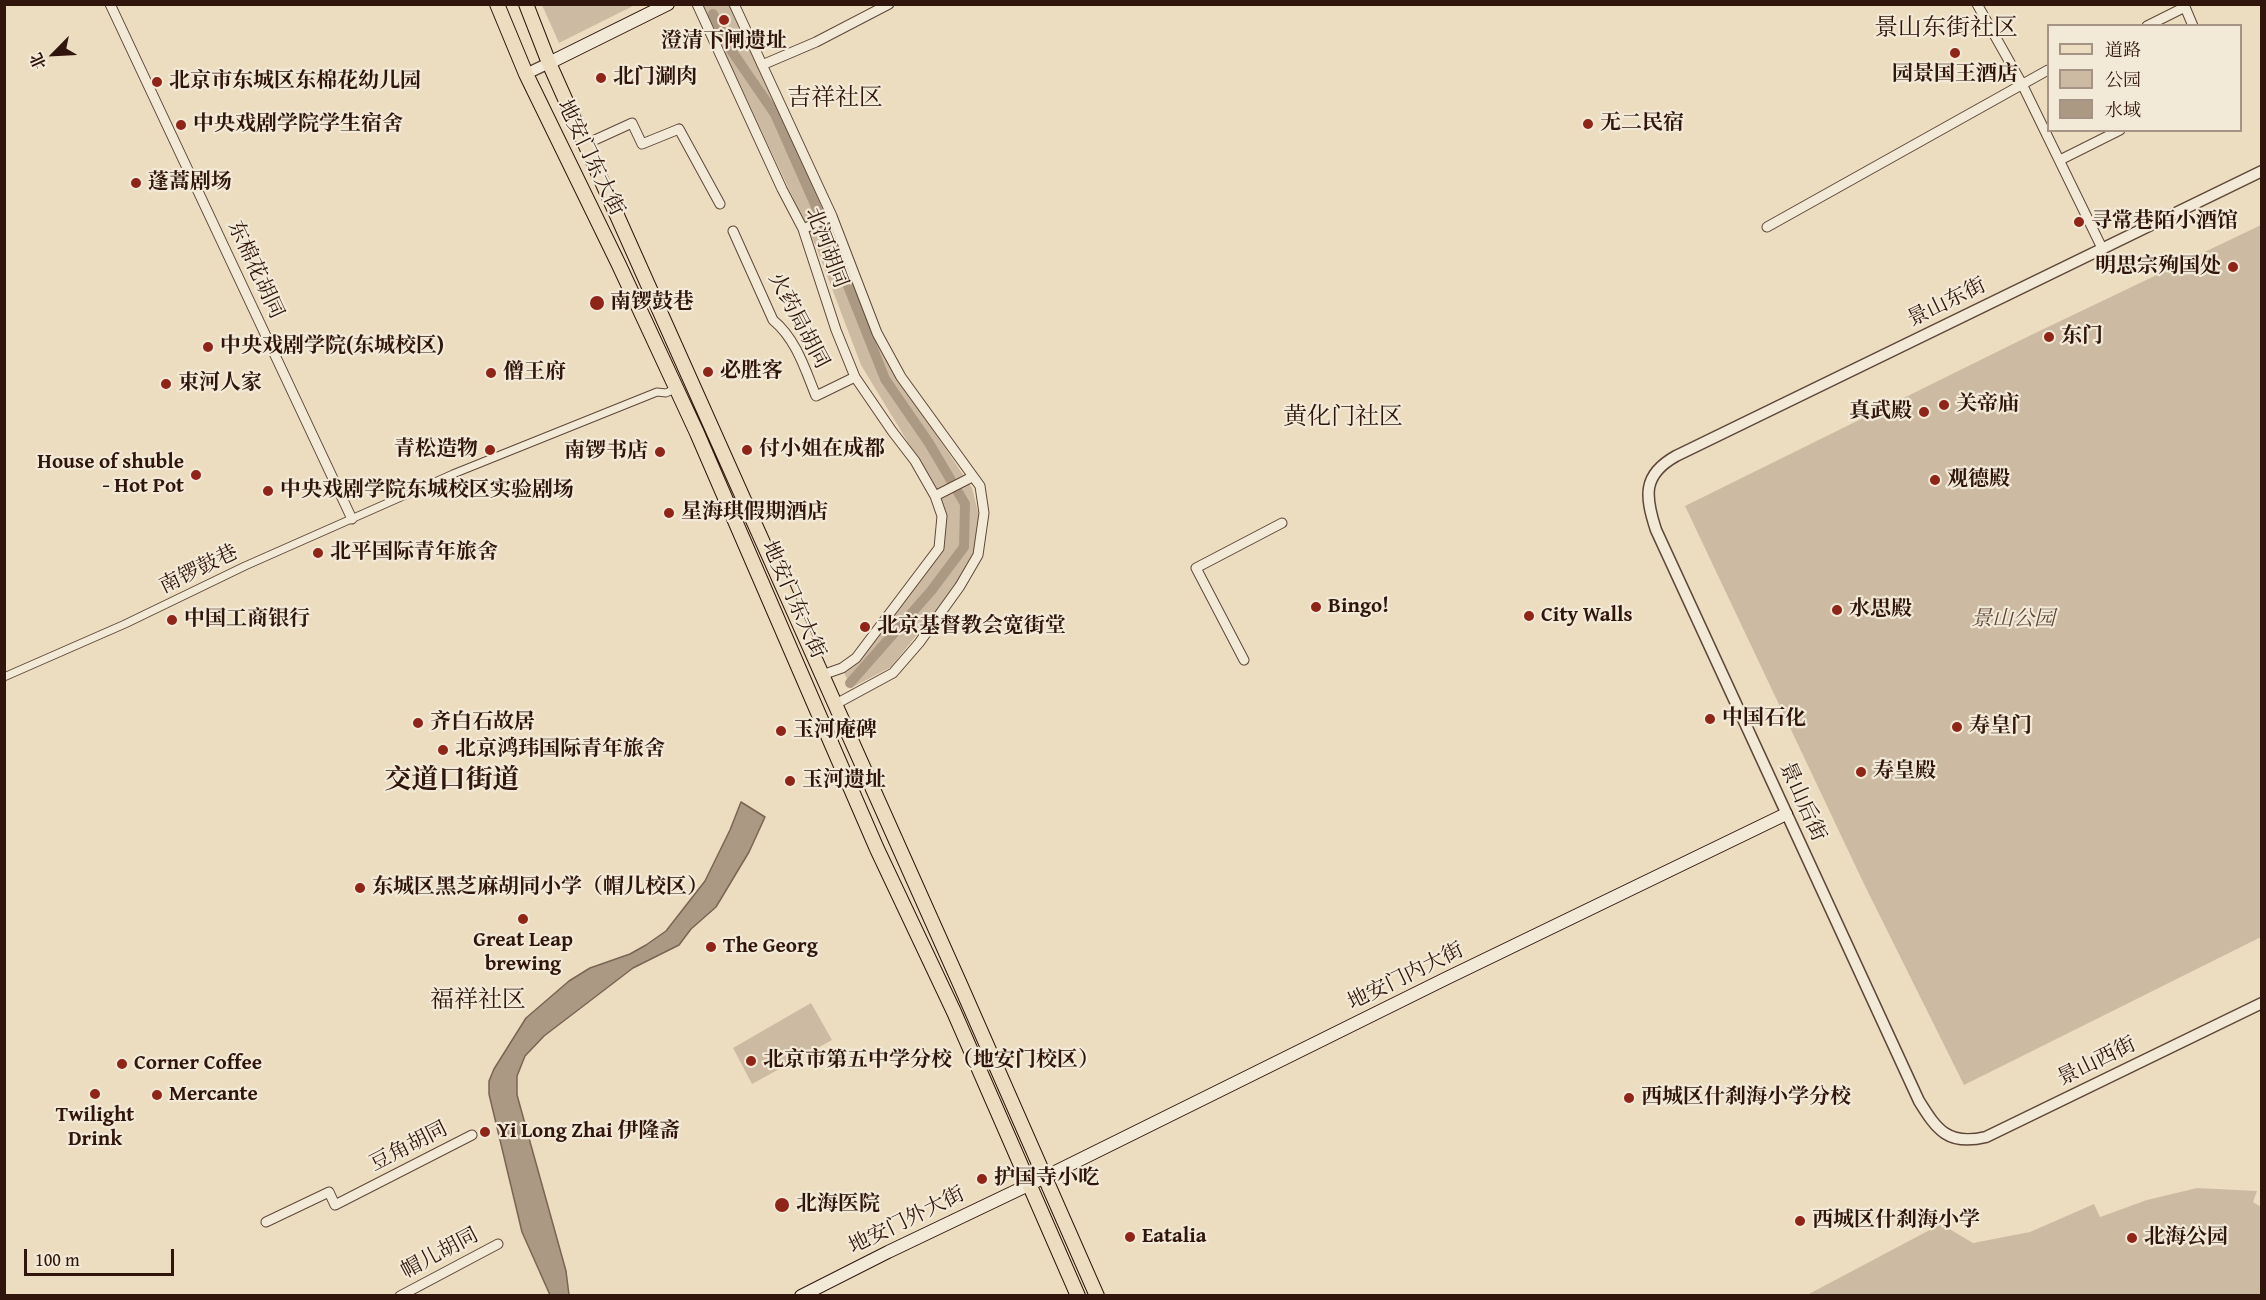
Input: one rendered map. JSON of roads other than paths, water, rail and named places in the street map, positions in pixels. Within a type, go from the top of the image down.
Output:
[{"type":"main road","name":"地安门东大街","points":[[497,4],[525,74],[619,265],[697,433],[877,849],[954,1012],[1078,1296]]},
{"type":"main road","name":"地安门东大街","points":[[526,4],[549,63],[1097,1296]]},
{"type":"main road","points":[[549,63],[668,4]]},
{"type":"main road","name":"地安门内大街","points":[[1030,1183],[1045,1178],[1445,979],[1786,814]]},
{"type":"main road","name":"地安门外大街","points":[[801,1296],[1030,1183]]},
{"type":"street","name":"东棉花胡同","points":[[110,4],[352,519]]},
{"type":"street","name":"北河胡同","points":[[697,4],[782,189],[803,229],[836,330],[855,377],[915,461],[935,496],[942,516],[939,548],[856,658],[842,668],[822,675]]},
{"type":"street","points":[[734,4],[832,216],[877,333],[901,377],[980,486],[984,513],[978,555],[960,586],[919,643],[893,673],[834,705]]},
{"type":"street","points":[[762,65],[816,42],[889,4]]},
{"type":"street","points":[[1977,4],[2022,84],[2102,248]]},
{"type":"street","points":[[2151,24],[2184,6],[2192,24]]},
{"type":"street","points":[[525,74],[549,63]]},
{"type":"street","points":[[1767,227],[2047,71]]},
{"type":"street","points":[[586,144],[632,123],[642,144],[679,129],[720,204]]},
{"type":"street","points":[[2060,160],[2116,132]]},
{"type":"street","name":"景山东街","points":[[1653,476],[1664,463],[1676,456],[2262,171]]},
{"type":"street","points":[[803,229],[832,216]]},
{"type":"street","name":"火药局胡同","points":[[732,231],[773,320],[783,329],[797,351],[816,396],[855,377]]},
{"type":"street","name":"南锣鼓巷","points":[[4,677],[125,624],[245,566],[453,474],[657,392],[666,393],[675,389]]},
{"type":"street","name":"景山后街","points":[[1653,476],[1647,491],[1649,509],[1656,530],[1919,1101],[1935,1127],[1946,1136]]},
{"type":"street","points":[[935,496],[972,477]]},
{"type":"street","points":[[1244,660],[1196,568],[1282,522]]},
{"type":"street","name":"景山西街","points":[[1946,1136],[1960,1140],[1986,1137],[2262,1003]]},
{"type":"street","name":"豆角胡同","points":[[266,1222],[328,1192],[334,1205],[472,1135]]},
{"type":"street","name":"帽儿胡同","points":[[400,1296],[498,1244]]},
{"type":"water","points":[[741,802],[765,817],[749,852],[716,907],[691,929],[679,945],[633,968],[544,1036],[525,1056],[517,1076],[517,1095],[566,1271],[569,1295],[550,1295],[522,1232],[489,1094],[489,1081],[526,1018],[569,981],[590,968],[630,954],[666,931],[705,881]]},
{"type":"waterway","points":[[713,14],[731,50],[775,114],[821,218],[885,379],[929,443],[965,504],[964,547],[931,591],[850,683]]},
{"type":"place","name":"澄清下闸遗址","points":[[724,20]]},
{"type":"place","name":"园景国王酒店","points":[[1955,53]]},
{"type":"place","name":"北门涮肉","points":[[601,78]]},
{"type":"place","name":"北京市东城区东棉花幼儿园","points":[[157,82]]},
{"type":"place","name":"无二民宿","points":[[1588,124]]},
{"type":"place","name":"中央戏剧学院学生宿舍","points":[[181,125]]},
{"type":"place","name":"蓬蒿剧场","points":[[136,183]]},
{"type":"place","name":"寻常巷陌小酒馆","points":[[2079,222]]},
{"type":"place","name":"明思宗殉国处","points":[[2233,267]]},
{"type":"place","name":"南锣鼓巷","points":[[597,303]]},
{"type":"place","name":"东门","points":[[2049,337]]},
{"type":"place","name":"中央戏剧学院(东城校区)","points":[[208,347]]},
{"type":"place","name":"必胜客","points":[[708,372]]},
{"type":"place","name":"僧王府","points":[[491,373]]},
{"type":"place","name":"束河人家","points":[[166,384]]},
{"type":"place","name":"关帝庙","points":[[1944,405]]},
{"type":"place","name":"真武殿","points":[[1924,412]]},
{"type":"place","name":"青松造物","points":[[490,450]]},
{"type":"place","name":"付小姐在成都","points":[[747,450]]},
{"type":"place","name":"南锣书店","points":[[660,452]]},
{"type":"place","name":"House of shuble - Hot Pot","points":[[196,475]]},
{"type":"place","name":"观德殿","points":[[1935,480]]},
{"type":"place","name":"中央戏剧学院东城校区实验剧场","points":[[268,491]]},
{"type":"place","name":"星海琪假期酒店","points":[[669,513]]},
{"type":"place","name":"北平国际青年旅舍","points":[[318,553]]},
{"type":"place","name":"Bingo!","points":[[1316,607]]},
{"type":"place","name":"水思殿","points":[[1837,610]]},
{"type":"place","name":"City Walls","points":[[1529,616]]},
{"type":"place","name":"中国工商银行","points":[[172,620]]},
{"type":"place","name":"北京基督教会宽街堂","points":[[865,627]]},
{"type":"place","name":"中国石化","points":[[1710,719]]},
{"type":"place","name":"齐白石故居","points":[[418,723]]},
{"type":"place","name":"寿皇门","points":[[1957,727]]},
{"type":"place","name":"玉河庵碑","points":[[781,731]]},
{"type":"place","name":"北京鸿玮国际青年旅舍","points":[[443,750]]},
{"type":"place","name":"寿皇殿","points":[[1861,772]]},
{"type":"place","name":"玉河遗址","points":[[790,781]]},
{"type":"place","name":"东城区黑芝麻胡同小学（帽儿校区）","points":[[360,888]]},
{"type":"place","name":"Great Leap brewing","points":[[523,919]]},
{"type":"place","name":"The Georg","points":[[711,947]]},
{"type":"place","name":"北京市第五中学分校（地安门校区）","points":[[751,1061]]},
{"type":"place","name":"Corner Coffee","points":[[122,1064]]},
{"type":"place","name":"Twilight Drink","points":[[95,1094]]},
{"type":"place","name":"Mercante","points":[[157,1095]]},
{"type":"place","name":"西城区什刹海小学分校","points":[[1629,1098]]},
{"type":"place","name":"Yi Long Zhai 伊隆斋","points":[[485,1132]]},
{"type":"place","name":"护国寺小吃","points":[[982,1179]]},
{"type":"place","name":"北海医院","points":[[782,1205]]},
{"type":"place","name":"西城区什刹海小学","points":[[1800,1221]]},
{"type":"place","name":"Eatalia","points":[[1130,1237]]},
{"type":"place","name":"北海公园","points":[[2132,1238]]},
{"type":"district","name":"景山东街社区","points":[[1946,29]]},
{"type":"district","name":"吉祥社区","points":[[835,99]]},
{"type":"district","name":"黄化门社区","points":[[1343,418]]},
{"type":"district","name":"交道口街道","points":[[452,781]]},
{"type":"district","name":"福祥社区","points":[[478,1001]]},
{"type":"park label","name":"景山公园","points":[[2013,620]]}]
